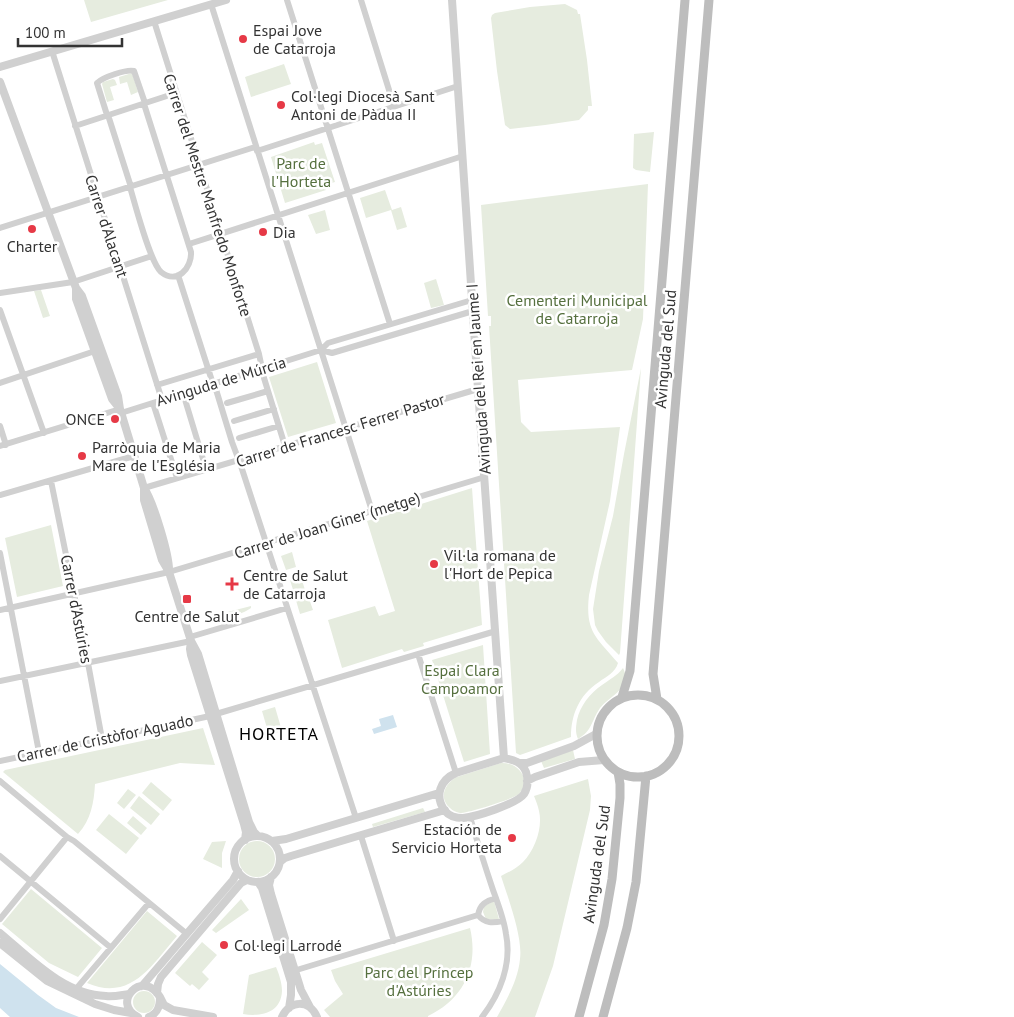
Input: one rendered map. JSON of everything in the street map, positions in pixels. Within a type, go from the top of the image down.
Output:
[{"type":"main road","name":"Avinguda del Sud","points":[[622,697],[630,671],[685,0]]},
{"type":"main road","name":"Avinguda del Sud","points":[[657,699],[653,674],[709,0]]},
{"type":"main road","points":[[646,695],[657,699],[668,708],[676,720],[679,733],[673,757],[665,766],[646,776],[631,776],[618,772],[604,760],[598,748],[596,734],[604,712],[612,703],[622,697],[646,695]]},
{"type":"main road","name":"Avinguda del Sud","points":[[579,1017],[604,925],[612,879],[620,798],[618,772]]},
{"type":"main road","points":[[604,1017],[627,928],[636,882],[646,776]]},
{"type":"street","points":[[0,67],[226,0]]},
{"type":"street","points":[[287,0],[390,324]]},
{"type":"street","points":[[361,0],[394,106]]},
{"type":"street","name":"Avinguda del Rei en Jaume I","points":[[452,0],[504,758]]},
{"type":"street","points":[[210,4],[372,511]]},
{"type":"street","name":"Carrer del Mestre Manfredo Monforte","points":[[154,21],[259,354],[285,446]]},
{"type":"street","name":"Carrer d'Alacant","points":[[52,51],[162,400]]},
{"type":"street","points":[[134,71],[144,104],[192,258],[185,271],[178,275],[170,276],[164,274],[157,267],[152,256],[98,83],[99,80],[115,74],[134,71]]},
{"type":"street","points":[[0,82],[49,213],[74,285],[76,299],[98,350],[112,399],[120,411],[144,488],[144,500],[162,560],[169,572],[191,639],[198,654],[244,824],[245,840]]},
{"type":"street","points":[[0,228],[458,86]]},
{"type":"street","points":[[75,126],[176,94]]},
{"type":"street","points":[[189,244],[463,156]]},
{"type":"street","points":[[0,293],[74,285],[152,256]]},
{"type":"street","points":[[178,275],[356,818]]},
{"type":"street","name":"Avinguda de Múrcia","points":[[3,445],[214,384],[320,350],[328,343],[472,300]]},
{"type":"street","points":[[0,310],[44,433]]},
{"type":"street","name":"Avinguda de Múrcia","points":[[320,350],[332,353],[473,311]]},
{"type":"street","points":[[0,383],[98,350]]},
{"type":"street","name":"Avinguda de Múrcia","points":[[157,385],[259,354]]},
{"type":"street","name":"Carrer de Francesc Ferrer Pastor","points":[[144,488],[478,389]]},
{"type":"street","points":[[227,403],[268,391]]},
{"type":"street","points":[[183,393],[206,469]]},
{"type":"street","points":[[153,402],[177,478]]},
{"type":"street","points":[[234,421],[274,409]]},
{"type":"street","points":[[0,426],[3,445]]},
{"type":"street","points":[[239,438],[279,426]]},
{"type":"street","points":[[0,495],[134,456]]},
{"type":"street","name":"Carrer de Joan Giner (metge)","points":[[0,610],[169,572],[484,477]]},
{"type":"street","name":"Carrer d'Astúries","points":[[50,480],[102,739]]},
{"type":"street","points":[[0,554],[39,752]]},
{"type":"street","points":[[0,681],[191,639],[287,608]]},
{"type":"street","name":"Carrer de Cristòfor Aguado","points":[[0,761],[213,715],[496,630]]},
{"type":"street","points":[[418,654],[456,772]]},
{"type":"street","points":[[213,715],[249,822],[258,836]]},
{"type":"street","points":[[520,763],[535,760],[574,746],[596,734]]},
{"type":"street","points":[[504,758],[520,763],[526,772],[528,781],[526,791],[517,801],[464,818],[450,815],[445,810],[439,793],[444,780],[450,775],[504,758]]},
{"type":"street","points":[[528,781],[579,762],[604,760]]},
{"type":"street","points":[[0,781],[187,934]]},
{"type":"street","points":[[272,841],[277,847],[280,862],[276,872],[271,877],[265,881],[258,882],[248,880],[238,872],[235,864],[235,854],[240,845],[251,837],[258,836],[272,841],[286,839],[439,793]]},
{"type":"street","points":[[280,862],[291,856],[445,810]]},
{"type":"street","points":[[470,816],[507,935],[503,978],[494,1000],[482,1017]]},
{"type":"street","points":[[361,836],[394,941]]},
{"type":"street","points":[[0,918],[67,837]]},
{"type":"street","points":[[0,856],[110,947]]},
{"type":"street","points":[[142,986],[238,872]]},
{"type":"street","points":[[271,877],[269,886],[292,972],[289,1008]]},
{"type":"street","points":[[152,1017],[160,1004],[158,984],[161,977],[242,883],[248,880]]},
{"type":"street","points":[[258,882],[262,888],[292,972],[317,1017]]},
{"type":"street","points":[[478,915],[485,902],[496,898]]},
{"type":"street","points":[[76,989],[149,902]]},
{"type":"street","points":[[292,972],[478,915]]},
{"type":"street","points":[[478,915],[481,919],[492,923],[503,921]]},
{"type":"street","points":[[0,933],[50,975],[84,993],[105,996],[129,994]]},
{"type":"street","points":[[0,943],[47,981],[95,1004],[135,1015]]},
{"type":"street","points":[[135,1015],[128,1008],[129,994],[133,989],[142,986],[151,987],[164,1005],[174,1010],[214,1017]]},
{"type":"street","points":[[282,1017],[294,1005],[299,1004],[310,1007]]},
{"type":"green space","points":[[84,0],[168,0],[91,22]]},
{"type":"green space","points":[[565,4],[577,10],[578,14],[580,14],[592,106],[588,106],[588,110],[579,120],[510,129],[505,125],[497,71],[492,15],[530,7]]},
{"type":"green space","points":[[284,64],[291,84],[251,97],[245,77]]},
{"type":"green space","points":[[132,73],[138,92],[131,95],[127,82],[120,84],[119,77]]},
{"type":"green space","points":[[113,79],[117,85],[110,87],[114,100],[107,102],[102,84]]},
{"type":"green space","points":[[654,132],[650,172],[636,170],[633,168],[634,134]]},
{"type":"green space","name":"Parc de l'Horteta","points":[[314,142],[315,145],[322,143],[335,182],[325,185],[326,190],[285,203],[271,157]]},
{"type":"green space","name":"Cementeri Municipal de Catarroja","points":[[648,184],[643,319],[632,370],[518,380],[521,422],[531,432],[620,427],[610,501],[588,607],[594,633],[618,663],[613,672],[592,687],[581,699],[575,713],[571,737],[520,755],[516,753],[489,326],[491,326],[491,316],[488,316],[481,205]]},
{"type":"green space","points":[[385,190],[392,210],[401,207],[407,227],[397,230],[391,210],[366,218],[360,198]]},
{"type":"green space","points":[[325,210],[330,230],[316,234],[308,215]]},
{"type":"green space","points":[[436,279],[444,305],[431,308],[424,283]]},
{"type":"green space","points":[[41,290],[50,316],[43,318],[34,291]]},
{"type":"green space","points":[[317,362],[336,423],[288,437],[269,377]]},
{"type":"green space","points":[[641,368],[619,655],[598,631],[595,625],[593,609],[599,571],[613,516]]},
{"type":"green space","points":[[472,488],[482,625],[423,643],[424,646],[404,652],[402,649],[342,668],[328,620],[375,606],[379,616],[395,611],[367,521]]},
{"type":"green space","points":[[51,525],[63,586],[17,597],[5,538]]},
{"type":"green space","points":[[292,552],[296,567],[286,570],[281,556]]},
{"type":"green space","points":[[301,577],[305,590],[294,593],[290,580]]},
{"type":"green space","points":[[307,593],[313,610],[300,614],[295,597]]},
{"type":"green space","points":[[251,606],[247,611],[223,619],[205,621],[212,616]]},
{"type":"green space","name":"Espai Clara Campoamor","points":[[483,645],[490,754],[464,762],[432,660]]},
{"type":"green space","points":[[623,668],[625,681],[623,686],[600,708],[589,729],[578,739],[576,732],[578,715],[586,700]]},
{"type":"green space","points":[[275,707],[282,731],[269,735],[262,711]]},
{"type":"green space","points":[[203,728],[215,765],[180,763],[95,784],[91,810],[86,823],[78,834],[3,772],[5,770]]},
{"type":"green space","points":[[573,750],[575,759],[544,768],[541,761]]},
{"type":"green space","points":[[501,763],[507,763],[518,768],[524,777],[523,788],[519,794],[500,802],[460,813],[451,809],[446,804],[444,791],[449,783],[457,777]]},
{"type":"green space","points":[[588,779],[591,796],[590,810],[553,966],[535,1017],[497,1017],[514,982],[520,959],[519,940],[514,918],[501,876],[523,862],[537,838],[540,817],[534,796]]},
{"type":"green space","points":[[151,782],[172,800],[163,811],[142,793]]},
{"type":"green space","points":[[128,789],[136,795],[124,809],[117,803]]},
{"type":"green space","points":[[139,796],[160,814],[151,825],[130,808]]},
{"type":"green space","points":[[423,808],[425,812],[373,827],[372,824]]},
{"type":"green space","points":[[109,814],[139,838],[126,854],[96,830]]},
{"type":"green space","points":[[133,816],[147,828],[141,835],[127,823]]},
{"type":"green space","points":[[226,841],[222,853],[222,868],[203,859],[212,842]]},
{"type":"green space","points":[[257,841],[264,842],[270,846],[274,852],[274,866],[270,872],[264,876],[257,877],[250,876],[244,872],[240,866],[239,859],[240,852],[244,846],[250,842]]},
{"type":"green space","points":[[31,889],[102,948],[78,977],[49,963],[2,924]]},
{"type":"green space","points":[[241,899],[249,910],[216,933],[212,930]]},
{"type":"green space","points":[[494,901],[499,919],[486,919],[483,912],[484,906]]},
{"type":"green space","points":[[147,911],[177,936],[159,958],[139,978],[128,984],[116,988],[102,988],[87,983]]},
{"type":"green space","name":"Parc del Príncep d'Astúries","points":[[470,928],[472,955],[466,980],[451,1000],[428,1017],[330,1017],[324,1010],[343,994],[331,970]]},
{"type":"green space","points":[[202,942],[217,955],[202,972],[209,979],[199,990],[192,984],[190,986],[175,973]]},
{"type":"green space","points":[[276,967],[282,988],[278,1004],[274,1009],[263,1014],[243,1014],[249,975]]},
{"type":"green space","points":[[144,991],[152,994],[155,1002],[152,1010],[144,1013],[136,1010],[133,1002],[136,994]]},
{"type":"water","points":[[393,715],[397,727],[374,734],[372,729],[381,726],[379,719]]},
{"type":"water","points":[[0,964],[56,1008],[79,1017],[10,1017],[0,1008]]},
{"type":"place","name":"Espai Jove de Catarroja","points":[[243,39]]},
{"type":"place","name":"Col·legi Diocesà Sant Antoni de Pàdua II","points":[[281,105]]},
{"type":"place","name":"Charter","points":[[32,229]]},
{"type":"place","name":"Dia","points":[[263,232]]},
{"type":"place","name":"ONCE","points":[[115,419]]},
{"type":"place","name":"Parròquia de Maria Mare de l'Església","points":[[82,456]]},
{"type":"place","name":"Vil·la romana de l'Hort de Pepica","points":[[434,564]]},
{"type":"place","name":"Centre de Salut de Catarroja","points":[[232,584]]},
{"type":"place","name":"Centre de Salut","points":[[187,599]]},
{"type":"place","name":"Estación de Servicio Horteta","points":[[512,838]]},
{"type":"place","name":"Col·legi Larrodé","points":[[224,945]]},
{"type":"district","name":"HORTETA","points":[[279,734]]}]
